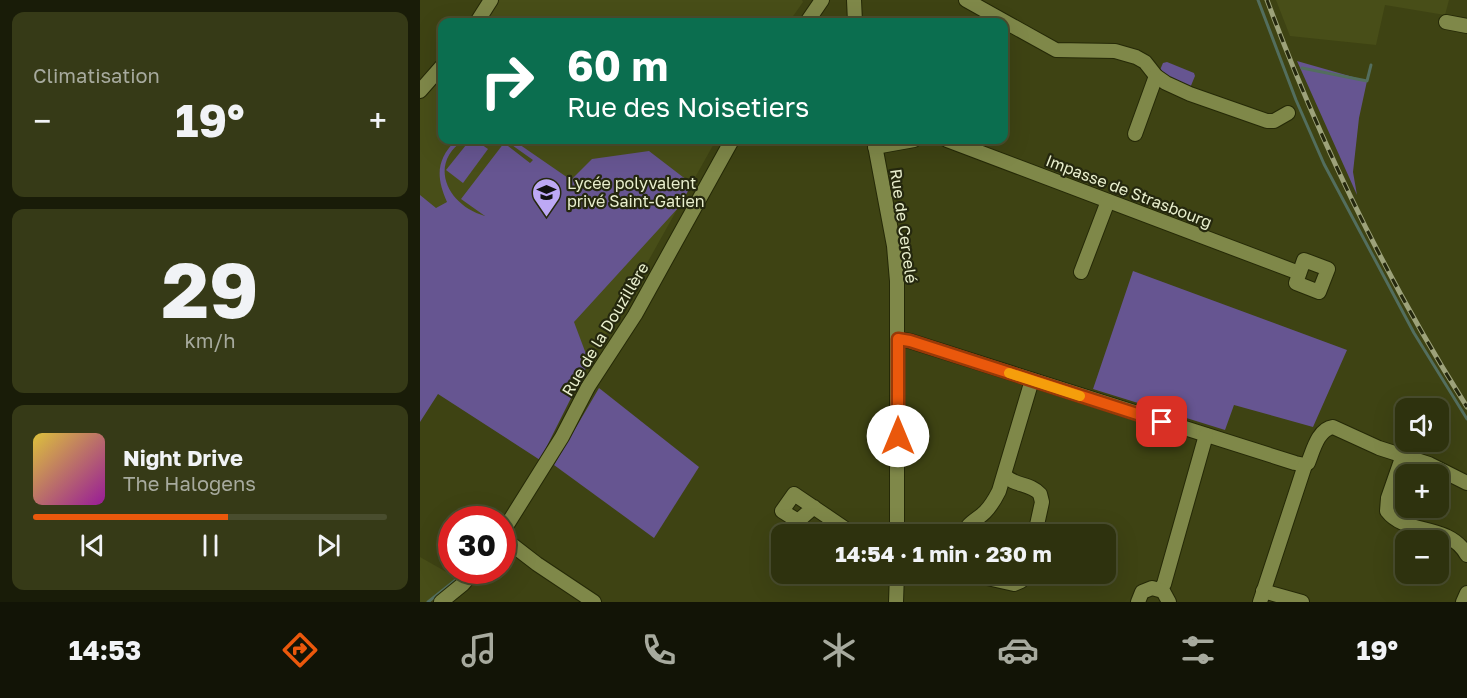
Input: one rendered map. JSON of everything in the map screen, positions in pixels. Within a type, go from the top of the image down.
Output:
[{"type":"street","points":[[480,18],[491,0]]},
{"type":"street","points":[[810,18],[821,0]]},
{"type":"street","points":[[854,0],[855,18]]},
{"type":"street","points":[[966,0],[998,18]]},
{"type":"street","points":[[1446,22],[1467,26]]},
{"type":"street","points":[[1008,24],[1053,49],[1068,52],[1107,50],[1126,53],[1145,62],[1156,76],[1166,83],[1257,119],[1274,121],[1288,113]]},
{"type":"street","points":[[420,91],[438,71]]},
{"type":"street","points":[[1135,134],[1156,76]]},
{"type":"street","name":"Rue de la Douzillère","points":[[516,512],[562,437],[588,387],[636,315],[730,144]]},
{"type":"street","name":"Rue de Cercelé","points":[[875,144],[895,258],[898,339],[897,524]]},
{"type":"street","name":"Impasse de Strasbourg","points":[[958,144],[1299,273]]},
{"type":"street","points":[[1081,272],[1108,201]]},
{"type":"street","points":[[898,339],[1305,465]]},
{"type":"street","points":[[969,524],[990,506],[999,491],[1032,380]]},
{"type":"street","points":[[1302,602],[1262,596],[1305,465],[1321,434],[1330,427],[1379,448],[1447,472],[1467,483]]},
{"type":"street","points":[[1160,589],[1164,584],[1206,435]]},
{"type":"street","points":[[1403,455],[1387,504],[1387,511],[1391,517],[1401,522],[1449,537],[1462,547],[1467,555]]},
{"type":"street","points":[[1005,475],[1011,481],[1031,487],[1040,494],[1042,502],[1037,524]]},
{"type":"street","points":[[814,507],[839,524]]},
{"type":"street","points":[[516,547],[537,564],[594,602]]},
{"type":"street","points":[[441,602],[463,584]]},
{"type":"street","points":[[896,602],[897,584]]},
{"type":"street","points":[[1138,602],[1140,595],[1152,588],[1160,589],[1169,602]]},
{"type":"street","points":[[1463,602],[1467,593]]},
{"type":"shaded area","points":[[498,0],[802,0],[803,2],[792,18],[487,18]]},
{"type":"shaded area","points":[[1276,0],[1449,0],[1445,15],[1385,5],[1376,45],[1290,36]]},
{"type":"shaded area","points":[[1297,61],[1367,81],[1359,118],[1353,172],[1357,195]]},
{"type":"shaded area","points":[[1167,62],[1194,73],[1190,88],[1168,78],[1160,70],[1163,63]]},
{"type":"shaded area","name":"Lycée polyvalent privé Saint-Gatien","points":[[438,78],[438,144],[714,144],[609,331],[589,362],[420,229],[420,98]]},
{"type":"shaded area","points":[[452,144],[460,144],[446,161],[447,183],[452,194],[472,211],[485,216],[461,199],[503,144],[530,163],[533,160],[511,144],[519,144],[571,180],[592,159],[649,151],[692,184],[679,207],[574,322],[589,362],[540,460],[438,394],[420,422],[420,195],[436,208],[447,202],[441,185],[440,169]]},
{"type":"shaded area","points":[[467,144],[481,144],[488,149],[463,183],[446,170]]},
{"type":"shaded area","points":[[1133,271],[1347,350],[1313,427],[1234,405],[1225,430],[1093,389]]},
{"type":"shaded area","points":[[599,388],[699,467],[654,538],[554,465]]},
{"type":"shaded area","points":[[420,557],[438,567],[438,584],[450,584],[430,602],[420,602]]},
{"type":"waterway","points":[[1258,0],[1296,100],[1324,164],[1414,333],[1467,419]]},
{"type":"waterway","points":[[1302,68],[1367,81],[1371,65]]},
{"type":"waterway","points":[[428,602],[451,584]]},
{"type":"railway","points":[[1267,0],[1309,106],[1356,209],[1437,359],[1467,407]]},
{"type":"slow traffic","points":[[1009,373],[1080,396]]},
{"type":"place","name":"Lycée polyvalent privé Saint-Gatien","points":[[546,218]]},
{"type":"route","points":[[898,436],[898,339],[1162,422]]}]
